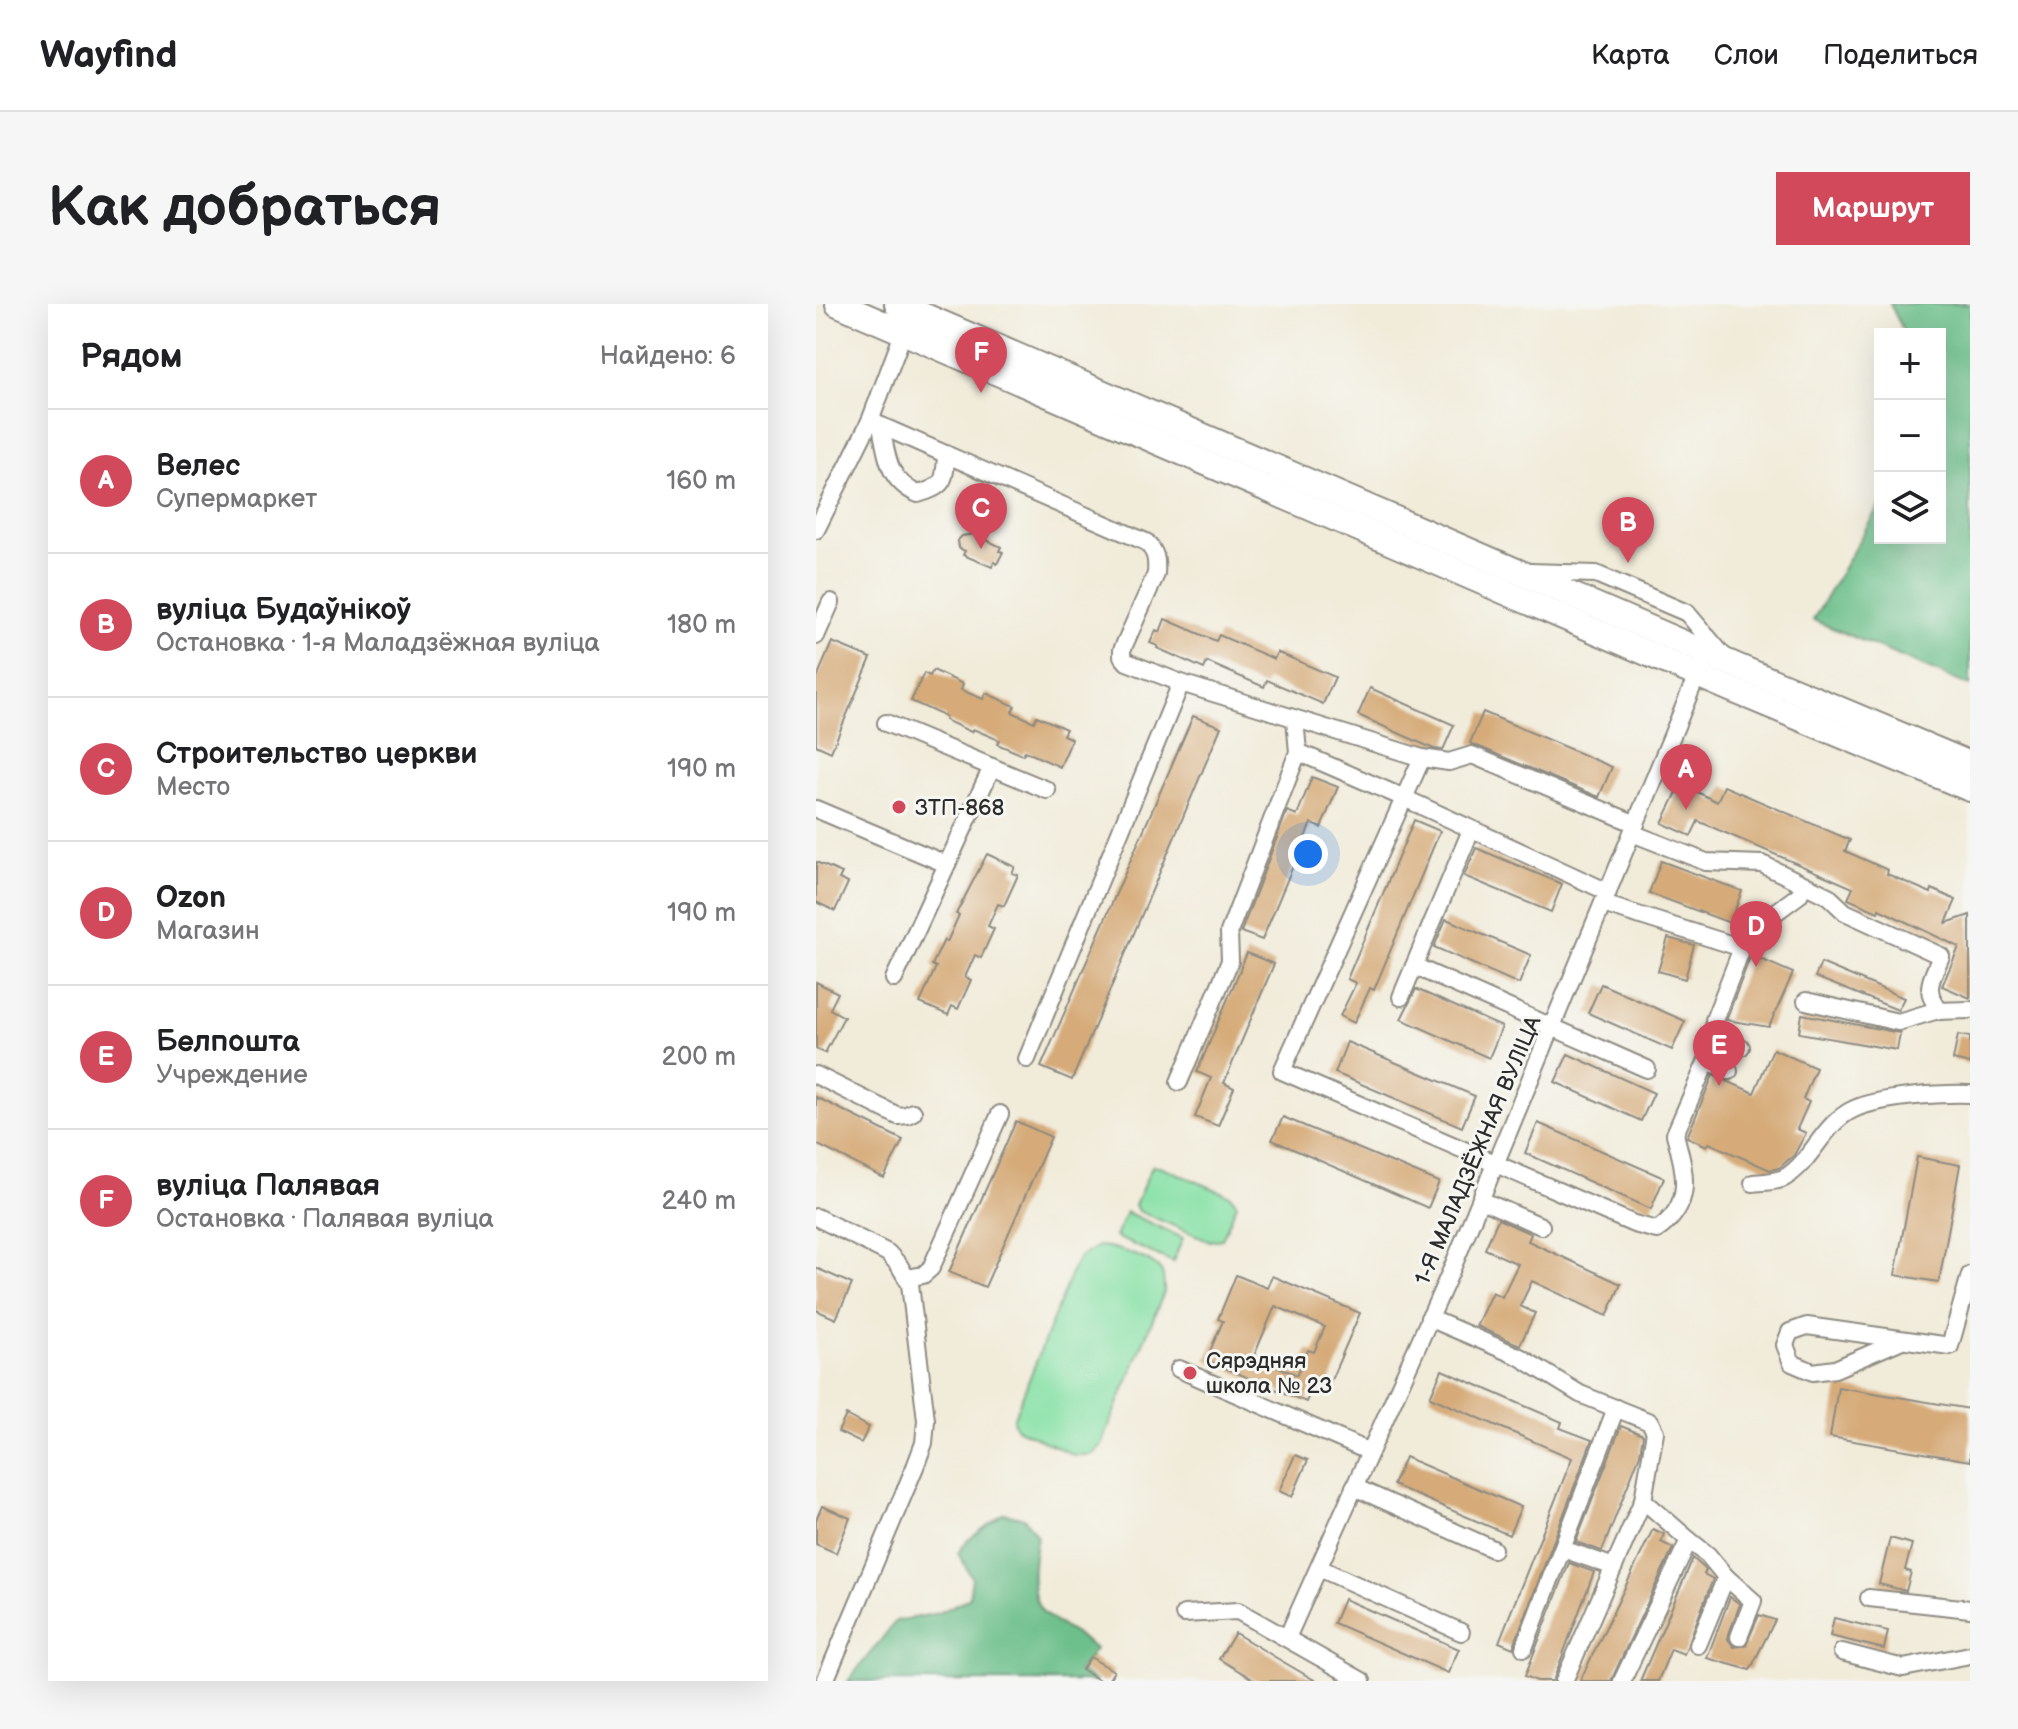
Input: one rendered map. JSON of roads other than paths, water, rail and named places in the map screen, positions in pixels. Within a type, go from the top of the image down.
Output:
[{"type":"highway","points":[[838,304],[904,316],[1519,572],[1702,663],[1970,789]]},
{"type":"highway","points":[[904,316],[1702,663],[1729,663],[1970,764]]},
{"type":"street","points":[[816,530],[875,423],[904,316]]},
{"type":"street","points":[[875,423],[1146,542],[1154,549],[1156,574],[1125,643],[1122,656],[1127,662],[1181,683],[1422,758],[1449,762],[1472,755],[1706,862],[1762,864],[1828,896],[1845,912],[1941,956],[1928,988],[1940,1011]]},
{"type":"street","points":[[875,423],[895,479],[906,489],[918,494],[936,488],[945,478],[946,454]]},
{"type":"street","points":[[1519,572],[1596,574],[1687,613],[1729,663]]},
{"type":"street","points":[[816,636],[831,602]]},
{"type":"street","name":"1-Я МАЛАДЗЁЖНАЯ ВУЛІЦА","points":[[1287,1638],[1481,1200],[1702,663]]},
{"type":"street","points":[[1027,1059],[1181,683]]},
{"type":"street","points":[[1179,1082],[1230,961],[1229,932],[1298,752],[1295,719]]},
{"type":"street","points":[[886,723],[1047,790]]},
{"type":"street","points":[[1298,752],[1404,798],[1605,898],[1742,948]]},
{"type":"street","points":[[1422,758],[1282,1071],[1634,1224],[1657,1230],[1672,1217],[1683,1192],[1685,1164],[1675,1134],[1708,1061],[1716,1035],[1714,1020],[1742,948],[1760,924],[1799,895],[1804,885]]},
{"type":"street","points":[[894,979],[992,767]]},
{"type":"street","points":[[816,809],[946,864]]},
{"type":"street","points":[[1401,997],[1471,830]]},
{"type":"street","points":[[1414,966],[1647,1069]]},
{"type":"street","points":[[1806,1001],[1898,1022],[1940,1011],[1970,1010]]},
{"type":"street","points":[[1716,1035],[1741,1047]]},
{"type":"street","points":[[1708,1061],[1729,1071]]},
{"type":"street","points":[[816,1075],[898,1116],[913,1112]]},
{"type":"street","points":[[1753,1183],[1782,1179],[1798,1166],[1832,1126],[1853,1109],[1899,1098],[1970,1094]]},
{"type":"street","points":[[907,1278],[923,1275],[931,1268],[1000,1114]]},
{"type":"street","points":[[1481,1200],[1541,1226]]},
{"type":"street","points":[[816,1217],[883,1250],[894,1259],[907,1278],[914,1306],[926,1420],[924,1443],[825,1681]]},
{"type":"street","points":[[1902,1340],[1835,1369],[1813,1372],[1792,1363],[1785,1345],[1790,1332],[1807,1326],[1950,1346],[1970,1275]]},
{"type":"street","points":[[1429,1318],[1520,1357],[1580,1394],[1650,1422],[1655,1432],[1643,1500],[1564,1681]]},
{"type":"street","points":[[1179,1369],[1370,1452]]},
{"type":"street","points":[[1524,1648],[1616,1408]]},
{"type":"street","points":[[1354,1487],[1493,1549]]},
{"type":"street","points":[[1643,1500],[1708,1555],[1726,1577],[1753,1601],[1739,1637]]},
{"type":"street","points":[[1622,1681],[1689,1540]]},
{"type":"street","points":[[1563,1549],[1614,1567]]},
{"type":"street","points":[[1319,1568],[1461,1632]]},
{"type":"street","points":[[1698,1645],[1726,1577]]},
{"type":"street","points":[[1869,1598],[1970,1609]]},
{"type":"street","points":[[1184,1614],[1238,1611],[1362,1681]]},
{"type":"street","points":[[1842,1652],[1903,1668],[1970,1655]]},
{"type":"place","name":"вуліца Палявая","points":[[981,393]]},
{"type":"place","name":"Строительство церкви","points":[[981,549]]},
{"type":"place","name":"вуліца Будаўнікоў","points":[[1628,563]]},
{"type":"place","name":"ЗТП-868","points":[[899,807]]},
{"type":"place","name":"Велес","points":[[1686,810]]},
{"type":"place","name":"Ozon","points":[[1756,967]]},
{"type":"place","name":"Белпошта","points":[[1719,1086]]},
{"type":"place","name":"Сярэдняя школа № 23","points":[[1190,1373]]}]
